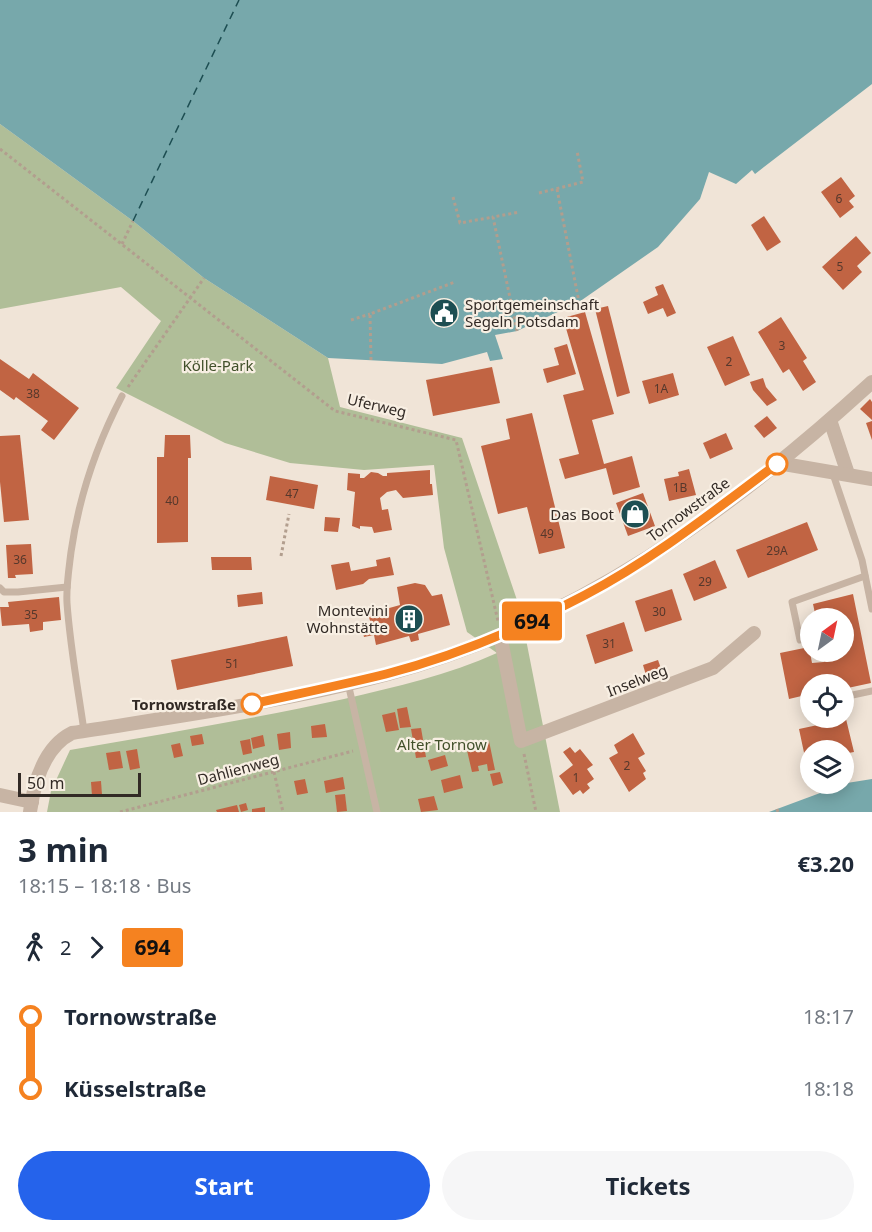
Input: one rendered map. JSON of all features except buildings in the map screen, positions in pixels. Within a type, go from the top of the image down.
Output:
[{"type":"street","name":"Tornowstraße","points":[[31,807],[37,782],[54,745],[72,733],[219,710],[348,683],[427,662],[500,635],[585,596],[645,560],[778,463],[872,382]]},
{"type":"street","points":[[830,420],[848,474]]},
{"type":"street","points":[[778,463],[872,478]]},
{"type":"street","name":"Inselweg","points":[[521,741],[713,668],[754,633]]},
{"type":"street","points":[[500,635],[521,741]]},
{"type":"street","points":[[0,795],[31,807]]},
{"type":"lane","points":[[84,731],[67,587],[76,517],[106,427],[122,396]]},
{"type":"lane","points":[[832,471],[862,560],[872,609]]},
{"type":"lane","points":[[800,640],[792,602],[866,576]]},
{"type":"lane","points":[[0,588],[4,592],[18,592],[67,587]]},
{"type":"lane","points":[[348,683],[377,812]]},
{"type":"lane","points":[[854,695],[872,691]]},
{"type":"path","name":"Uferweg","points":[[0,149],[335,411],[456,440],[500,635]]},
{"type":"path","points":[[539,193],[583,182],[577,151]]},
{"type":"path","points":[[557,189],[579,302]]},
{"type":"path","points":[[453,197],[460,223],[520,212]]},
{"type":"path","points":[[493,217],[517,331]]},
{"type":"path","points":[[122,244],[133,221]]},
{"type":"path","points":[[122,396],[204,278]]},
{"type":"path","points":[[351,320],[455,282]]},
{"type":"path","points":[[370,314],[371,360]]},
{"type":"path","points":[[281,556],[289,514]]},
{"type":"path","points":[[521,741],[536,812]]},
{"type":"path","name":"Dahlienweg","points":[[120,812],[363,748]]},
{"type":"path","points":[[274,772],[283,812]]},
{"type":"green space","points":[[0,124],[133,221],[204,278],[328,358],[340,407],[462,438],[520,609],[560,812],[47,812],[51,791],[70,750],[344,699],[441,674],[497,653],[467,632],[444,548],[434,465],[364,470],[290,463],[225,443],[116,388],[161,321],[121,287],[0,309]]},
{"type":"water","points":[[0,0],[872,0],[872,84],[755,174],[752,170],[736,184],[709,172],[700,199],[658,247],[579,302],[517,331],[495,335],[503,359],[490,361],[487,352],[442,364],[328,358],[204,278],[133,221],[0,124]]},
{"type":"water","points":[[872,779],[872,812],[769,812],[817,794],[854,794],[854,782]]},
{"type":"ferry route","points":[[133,221],[239,0]]},
{"type":"bus line","name":"694","points":[[252,704],[387,674],[445,656],[500,635],[585,596],[623,574],[665,548],[777,464]]},
{"type":"place","name":"Sportgemeinschaft Segeln Potsdam","points":[[444,313]]},
{"type":"place","name":"Das Boot","points":[[635,514]]},
{"type":"place","name":"Montevini Wohnstätte","points":[[409,619]]},
{"type":"place","name":"Tornowstraße","points":[[252,704]]},
{"type":"park label","name":"Kölle-Park","points":[[218,365]]},
{"type":"park label","name":"Alter Tornow","points":[[442,744]]}]
